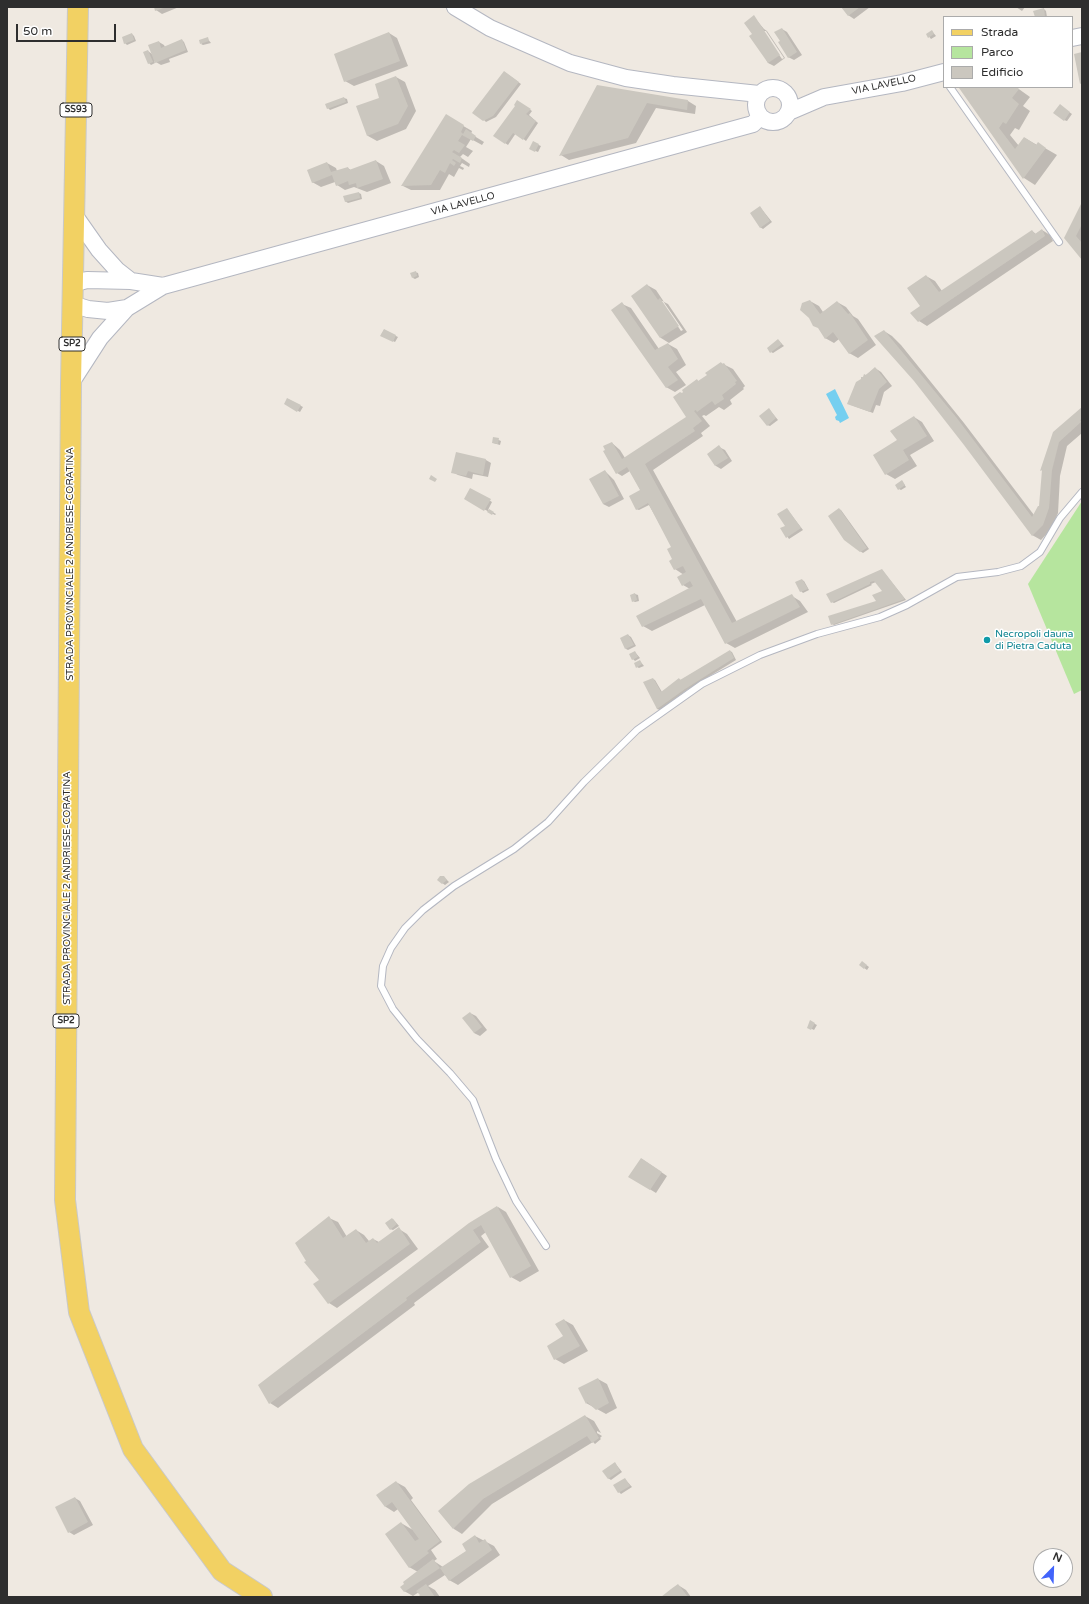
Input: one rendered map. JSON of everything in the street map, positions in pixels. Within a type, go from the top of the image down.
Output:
[{"type":"main road","name":"SS93","points":[[73,213],[78,7]]},
{"type":"main road","name":"STRADA PROVINCIALE 2 ANDRIESE-CORATINA","points":[[73,213],[65,1200],[79,1312],[133,1450],[222,1571],[262,1597]]},
{"type":"street","points":[[455,7],[490,28],[570,63],[626,78],[673,85],[759,94]]},
{"type":"street","name":"VIA LAVELLO","points":[[789,112],[824,97],[943,74]]},
{"type":"street","points":[[767,88],[778,88],[786,94],[790,102],[789,112],[786,117],[776,122],[765,121],[760,117],[756,104],[759,94],[767,88]]},
{"type":"street","name":"VIA LAVELLO","points":[[786,94],[824,97]]},
{"type":"street","name":"VIA LAVELLO","points":[[71,383],[100,338],[127,308],[163,286],[753,124],[760,117]]},
{"type":"street","points":[[73,213],[99,250],[117,270],[131,281]]},
{"type":"street","name":"VIA LAVELLO","points":[[127,308],[108,311],[88,309],[72,294],[87,280],[131,281],[163,286]]},
{"type":"lane","points":[[951,88],[1059,242]]},
{"type":"lane","points":[[546,1246],[516,1201],[496,1159],[473,1100],[450,1073],[417,1039],[392,1009],[381,986],[383,966],[391,948],[405,928],[423,910],[454,886],[514,849],[548,822],[584,782],[637,730],[702,684],[760,655],[817,634],[880,616],[900,608],[957,577],[998,572],[1021,566],[1040,552],[1060,518],[1082,492]]},
{"type":"green space","points":[[1082,501],[1082,690],[1074,694],[1028,584]]},
{"type":"water","points":[[835,389],[849,418],[840,423],[836,420],[835,417],[837,415],[826,394]]},
{"type":"building","points":[[154,7],[166,7],[155,11]]},
{"type":"building","points":[[841,7],[860,7],[848,16]]},
{"type":"building","points":[[1044,8],[1045,16],[1035,16],[1033,11]]},
{"type":"building","points":[[754,15],[780,55],[768,63],[749,36],[752,34],[744,23]]},
{"type":"building","points":[[782,28],[797,52],[788,58],[778,42],[780,41],[774,32]]},
{"type":"building","points":[[932,30],[934,34],[928,38],[926,34]]},
{"type":"building","points":[[389,32],[400,61],[344,82],[334,54]]},
{"type":"building","points":[[132,33],[134,40],[124,44],[122,37]]},
{"type":"building","points":[[208,37],[209,41],[200,44],[199,40]]},
{"type":"building","points":[[182,39],[186,50],[155,63],[148,45],[159,41],[161,48]]},
{"type":"building","points":[[148,50],[153,62],[148,64],[143,52]]},
{"type":"building","points":[[1082,52],[1082,83],[1080,84],[1074,54]]},
{"type":"building","points":[[504,71],[519,82],[493,116],[483,121],[472,113]]},
{"type":"building","points":[[396,76],[408,106],[398,124],[367,136],[356,106],[379,98],[375,84]]},
{"type":"building","points":[[597,85],[688,100],[687,110],[647,103],[628,138],[559,156]]},
{"type":"building","points":[[959,88],[1019,89],[1012,98],[1019,104],[1006,124],[1003,122],[999,128],[1015,149],[1024,137],[1036,145],[1038,142],[1046,148],[1023,179]]},
{"type":"building","points":[[344,97],[346,102],[327,109],[325,104]]},
{"type":"building","points":[[517,100],[531,109],[526,114],[536,121],[523,140],[513,133],[505,144],[493,136],[515,106],[514,105]]},
{"type":"building","points":[[1060,104],[1070,112],[1064,121],[1053,113]]},
{"type":"building","points":[[446,114],[464,125],[461,132],[463,134],[466,129],[476,136],[473,141],[462,135],[458,141],[465,145],[459,153],[454,150],[452,152],[462,158],[460,163],[453,159],[452,160],[456,163],[454,166],[450,163],[445,173],[440,170],[431,185],[401,186]]},
{"type":"building","points":[[533,141],[539,144],[535,152],[529,149]]},
{"type":"building","points":[[376,160],[383,179],[357,188],[356,183],[349,185],[348,181],[336,186],[332,175],[312,183],[307,170],[327,162],[331,172],[348,167],[349,170]]},
{"type":"building","points":[[359,192],[360,198],[345,202],[343,196]]},
{"type":"building","points":[[1082,202],[1082,224],[1076,236],[1082,243],[1082,260],[1064,238]]},
{"type":"building","points":[[760,206],[770,221],[760,228],[750,213]]},
{"type":"building","points":[[1042,229],[1045,236],[918,322],[910,313],[920,306],[907,288],[926,275],[939,292],[1032,230],[1035,234]]},
{"type":"building","points":[[416,271],[417,276],[412,278],[410,273]]},
{"type":"building","points":[[647,284],[658,300],[660,298],[679,326],[660,338],[631,296]]},
{"type":"building","points":[[810,300],[820,314],[837,301],[848,314],[850,313],[868,340],[849,354],[833,332],[825,339],[818,328],[813,326],[809,318],[800,310],[802,303]]},
{"type":"building","points":[[622,302],[655,350],[668,343],[678,359],[668,367],[678,380],[666,388],[611,310]]},
{"type":"building","points":[[384,329],[396,335],[393,342],[380,336]]},
{"type":"building","points":[[884,330],[956,417],[1032,517],[1039,506],[1042,470],[1040,471],[1053,432],[1082,407],[1081,422],[1059,442],[1052,470],[1049,508],[1043,525],[1032,536],[914,381],[874,336]]},
{"type":"building","points":[[778,339],[782,344],[770,353],[767,348]]},
{"type":"building","points":[[721,362],[722,364],[724,363],[737,381],[735,382],[736,384],[722,395],[724,399],[715,405],[712,401],[697,412],[696,410],[694,411],[702,421],[693,428],[695,431],[645,464],[732,623],[792,594],[800,607],[725,644],[701,599],[642,627],[636,616],[693,586],[690,581],[682,586],[677,577],[686,572],[683,566],[674,570],[669,561],[672,559],[667,549],[671,547],[648,503],[636,510],[629,496],[640,490],[627,467],[616,474],[603,451],[605,450],[603,446],[612,442],[622,459],[686,417],[673,397],[680,392],[682,393],[682,390],[697,379],[698,381],[707,375],[705,373]]},
{"type":"building","points":[[875,367],[887,382],[879,389],[870,412],[847,404],[856,382],[863,377],[864,374],[866,375]]},
{"type":"building","points":[[287,398],[301,405],[297,412],[284,404]]},
{"type":"building","points":[[769,408],[776,418],[767,426],[759,416]]},
{"type":"building","points":[[914,416],[927,436],[903,450],[909,460],[885,475],[873,455],[897,440],[890,431]]},
{"type":"building","points":[[493,437],[499,438],[498,444],[492,443]]},
{"type":"building","points":[[719,445],[728,458],[715,466],[707,454]]},
{"type":"building","points":[[456,452],[486,459],[483,475],[468,471],[466,476],[451,473]]},
{"type":"building","points":[[605,470],[619,496],[603,504],[589,479]]},
{"type":"building","points":[[431,475],[437,479],[435,482],[429,479]]},
{"type":"building","points":[[902,480],[905,485],[898,490],[895,485]]},
{"type":"building","points":[[470,488],[491,499],[484,511],[464,499]]},
{"type":"building","points":[[787,508],[801,528],[786,538],[780,528],[785,526],[777,514]]},
{"type":"building","points":[[839,508],[867,548],[860,552],[844,540],[828,516]]},
{"type":"building","points":[[489,509],[494,512],[492,515],[487,512]]},
{"type":"building","points":[[882,569],[905,599],[831,625],[828,616],[876,601],[872,595],[882,591],[874,581],[831,603],[826,594]]},
{"type":"building","points":[[802,579],[808,589],[800,592],[795,582]]},
{"type":"building","points":[[635,593],[637,600],[632,602],[630,595]]},
{"type":"building","points":[[628,634],[634,645],[625,649],[620,638]]},
{"type":"building","points":[[730,650],[734,658],[685,689],[657,709],[643,682],[653,678],[661,692],[679,678],[680,680]]},
{"type":"building","points":[[635,651],[638,657],[632,660],[629,654]]},
{"type":"building","points":[[640,660],[642,664],[636,668],[634,663]]},
{"type":"building","points":[[440,876],[444,876],[447,880],[442,884],[437,880]]},
{"type":"building","points":[[862,961],[867,965],[864,969],[859,965]]},
{"type":"building","points":[[470,1012],[482,1027],[474,1033],[462,1018]]},
{"type":"building","points":[[810,1020],[815,1023],[811,1030],[807,1028]]},
{"type":"building","points":[[641,1158],[662,1172],[650,1190],[628,1177]]},
{"type":"building","points":[[497,1206],[531,1266],[510,1278],[481,1225],[473,1230],[481,1242],[269,1404],[258,1385],[469,1223]]},
{"type":"building","points":[[329,1216],[343,1238],[356,1229],[366,1243],[373,1238],[377,1243],[399,1227],[410,1244],[328,1304],[313,1284],[319,1280],[304,1262],[306,1261],[295,1243]]},
{"type":"building","points":[[392,1218],[397,1224],[390,1230],[385,1223]]},
{"type":"building","points":[[564,1319],[580,1346],[554,1360],[547,1346],[563,1336],[555,1324]]},
{"type":"building","points":[[598,1378],[609,1403],[596,1410],[587,1402],[586,1404],[578,1388]]},
{"type":"building","points":[[585,1415],[599,1438],[592,1443],[587,1436],[483,1499],[453,1529],[438,1511],[469,1484]]},
{"type":"building","points":[[615,1462],[620,1471],[608,1479],[602,1471]]},
{"type":"building","points":[[625,1478],[630,1486],[618,1493],[613,1485]]},
{"type":"building","points":[[396,1481],[440,1541],[427,1551],[429,1553],[409,1568],[385,1534],[401,1522],[415,1541],[419,1539],[392,1502],[385,1507],[376,1495]]},
{"type":"building","points":[[75,1497],[88,1522],[68,1533],[55,1507]]},
{"type":"building","points":[[475,1535],[479,1543],[485,1539],[492,1550],[449,1581],[440,1568],[466,1551],[462,1544]]},
{"type":"building","points":[[433,1559],[440,1568],[404,1592],[400,1587],[404,1584],[403,1582]]},
{"type":"building","points":[[426,1584],[435,1597],[418,1597],[420,1595],[416,1591]]},
{"type":"building","points":[[678,1584],[688,1597],[661,1597],[671,1589]]},
{"type":"place","name":"Necropoli dauna di Pietra Caduta","points":[[987,640]]}]
